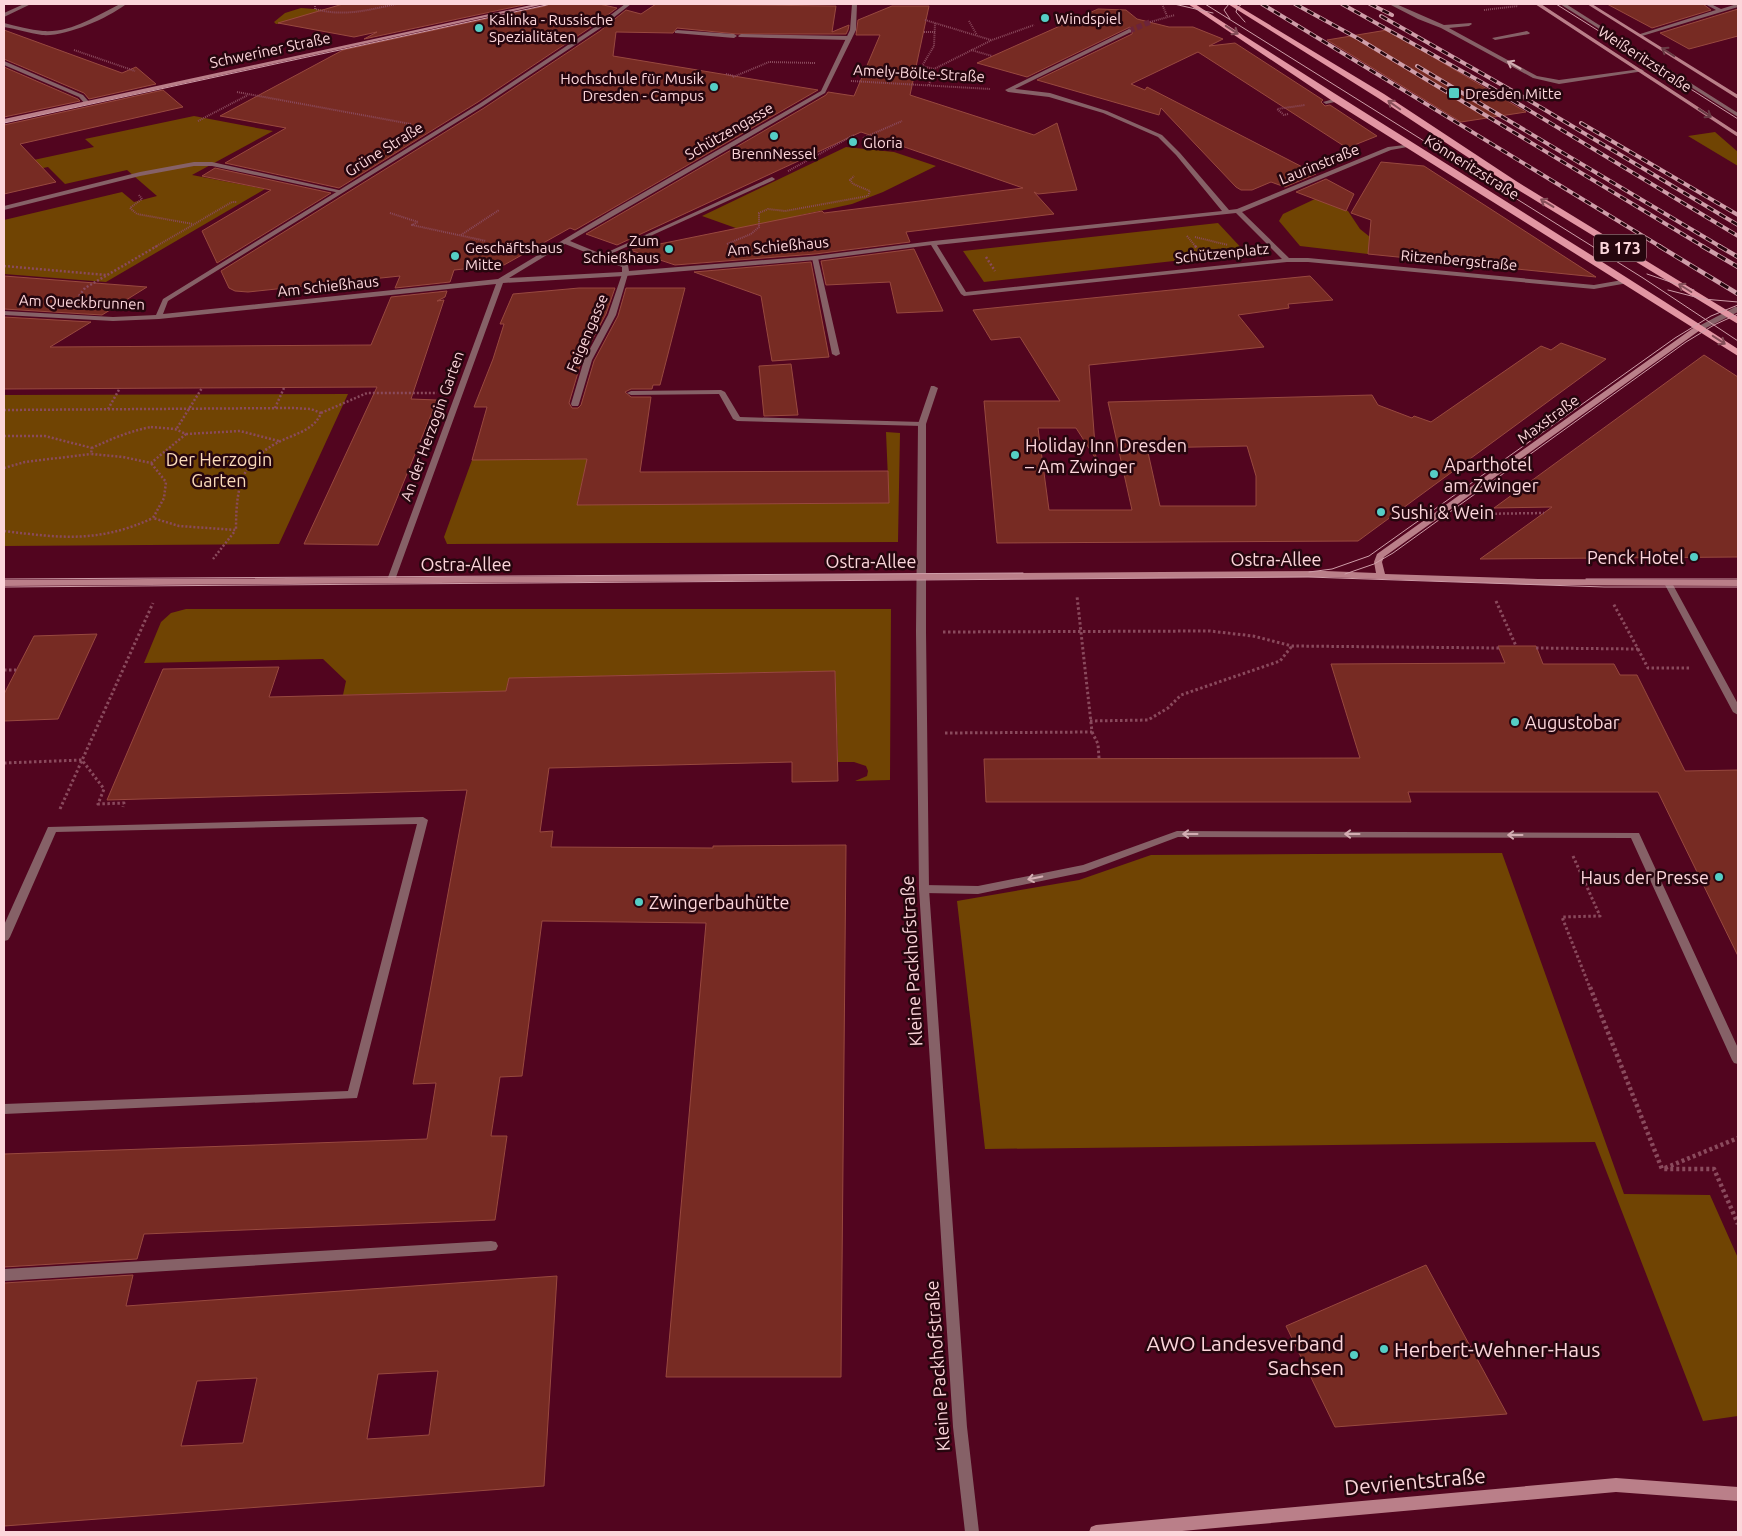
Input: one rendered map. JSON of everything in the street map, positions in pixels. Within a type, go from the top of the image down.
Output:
[{"type":"main road","name":"Könneritzstraße","points":[[1191,4],[1337,100],[1410,144],[1738,352]]},
{"type":"main road","name":"Könneritzstraße","points":[[1231,4],[1381,96],[1513,183],[1738,321]]},
{"type":"street","points":[[4,15],[28,4]]},
{"type":"street","name":"Schweriner Straße","points":[[4,121],[542,4]]},
{"type":"street","name":"Grüne Straße","points":[[159,317],[166,300],[441,129],[598,28],[628,4]]},
{"type":"street","name":"Schützengasse","points":[[566,242],[623,206],[823,92],[853,30],[854,4]]},
{"type":"street","points":[[1392,4],[1443,27],[1535,77],[1559,82],[1641,71]]},
{"type":"street","name":"Weißeritzstraße","points":[[1538,4],[1738,135]]},
{"type":"street","points":[[1563,4],[1738,115]]},
{"type":"street","name":"Weißeritzstraße","points":[[1589,4],[1738,98]]},
{"type":"street","points":[[1708,4],[1721,11]]},
{"type":"street","points":[[4,25],[42,33],[74,28],[122,5]]},
{"type":"street","points":[[1640,35],[1738,5]]},
{"type":"street","points":[[1443,27],[1469,24]]},
{"type":"street","name":"Amely-Bölte-Straße","points":[[1008,90],[1129,31]]},
{"type":"street","points":[[677,32],[734,36]]},
{"type":"street","points":[[1495,38],[1527,33]]},
{"type":"street","points":[[741,36],[849,38]]},
{"type":"street","points":[[4,63],[81,96],[87,103]]},
{"type":"street","name":"Amely-Bölte-Straße","points":[[1008,90],[1050,95],[1112,115],[1160,136],[1178,154],[1227,212]]},
{"type":"street","points":[[1326,102],[1337,100]]},
{"type":"street","name":"Laurinstraße","points":[[1238,210],[1390,148],[1410,144]]},
{"type":"street","points":[[4,208],[140,174],[194,164],[212,164],[340,191]]},
{"type":"street","points":[[602,256],[772,179]]},
{"type":"street","points":[[933,243],[1238,210]]},
{"type":"street","name":"Schützenplatz","points":[[1238,210],[1287,260]]},
{"type":"street","points":[[566,242],[626,266],[625,274]]},
{"type":"street","name":"Am Schießhaus","points":[[500,282],[566,242]]},
{"type":"street","name":"Am Schießhaus","points":[[159,317],[500,282],[816,258],[933,243]]},
{"type":"street","name":"Schützenplatz","points":[[933,243],[964,294],[1287,260]]},
{"type":"street","points":[[816,258],[836,354]]},
{"type":"street","name":"Ritzenbergstraße","points":[[1287,260],[1308,260],[1594,287],[1628,281]]},
{"type":"street","name":"Feigengasse","points":[[575,404],[588,360],[612,315],[625,274]]},
{"type":"street","name":"An der Herzogin Garten","points":[[391,580],[500,282]]},
{"type":"street","points":[[1699,328],[1738,309]]},
{"type":"street","name":"Am Queckbrunnen","points":[[4,313],[113,319],[159,317]]},
{"type":"street","name":"Maxstraße","points":[[1381,575],[1378,562],[1380,556],[1699,328]]},
{"type":"street","name":"Kleine Packhofstraße","points":[[934,388],[922,424],[923,577],[921,632],[924,889],[960,1427],[972,1532]]},
{"type":"street","points":[[630,393],[721,392],[737,419],[922,424]]},
{"type":"street","name":"Ostra-Allee","points":[[4,584],[1381,575],[1602,583],[1738,583]]},
{"type":"street","points":[[1668,583],[1738,712]]},
{"type":"street","points":[[4,937],[52,829],[423,820],[353,1095],[4,1110]]},
{"type":"street","points":[[924,889],[978,890],[1085,868],[1177,834],[1636,835],[1738,1060]]},
{"type":"street","points":[[4,1276],[490,1246]]},
{"type":"street","name":"Devrientstraße","points":[[1096,1532],[1616,1485],[1738,1494]]},
{"type":"path","points":[[315,4],[315,9],[329,14],[349,13],[396,4]]},
{"type":"path","points":[[1162,4],[1167,16]]},
{"type":"path","points":[[925,20],[992,40]]},
{"type":"path","points":[[969,21],[977,36]]},
{"type":"path","points":[[935,23],[934,46],[922,66],[934,69],[992,40],[1034,25]]},
{"type":"path","points":[[924,32],[935,32]]},
{"type":"path","points":[[42,33],[44,39],[141,73],[157,88]]},
{"type":"path","points":[[971,50],[992,56]]},
{"type":"path","points":[[726,74],[733,76],[769,62],[838,63]]},
{"type":"path","points":[[928,86],[934,69]]},
{"type":"path","points":[[206,77],[215,86],[248,95],[441,129]]},
{"type":"path","name":"Amely-Bölte-Straße","points":[[830,80],[1008,90]]},
{"type":"path","points":[[198,121],[248,95]]},
{"type":"path","points":[[1285,108],[1277,109],[1284,114],[1288,114]]},
{"type":"path","points":[[863,138],[902,121]]},
{"type":"path","points":[[772,179],[854,135]]},
{"type":"path","points":[[751,234],[759,227],[759,214],[768,209],[785,212],[868,196],[870,191],[853,184],[850,180],[854,176]]},
{"type":"path","points":[[144,193],[138,194],[142,199],[130,208],[136,214],[194,224]]},
{"type":"path","points":[[60,316],[85,288],[232,202],[237,202]]},
{"type":"path","points":[[460,236],[499,210]]},
{"type":"path","points":[[390,213],[418,222],[412,225],[486,241]]},
{"type":"path","points":[[1190,252],[1200,251],[1186,235],[1228,245]]},
{"type":"path","points":[[995,255],[985,256],[997,273]]},
{"type":"path","points":[[4,266],[107,275]]},
{"type":"path","points":[[108,409],[120,388]]},
{"type":"path","points":[[178,428],[202,388]]},
{"type":"path","points":[[274,408],[284,388]]},
{"type":"path","points":[[4,410],[274,408],[311,409],[321,413],[367,393],[459,394]]},
{"type":"path","points":[[198,582],[236,530],[236,508],[246,470],[256,457],[280,441],[312,426],[320,419],[321,413]]},
{"type":"path","points":[[4,436],[44,436],[92,448],[138,429],[168,426],[178,428],[186,434]]},
{"type":"path","points":[[151,464],[167,453],[186,434],[240,432],[280,441]]},
{"type":"path","points":[[91,454],[92,448]]},
{"type":"path","points":[[4,468],[25,462],[91,454],[123,457],[151,464],[166,482],[164,498],[153,518],[132,529],[106,534],[62,538],[4,531]]},
{"type":"path","points":[[1450,505],[1472,514],[1544,513]]},
{"type":"path","points":[[153,518],[179,526],[236,530]]},
{"type":"path","points":[[1075,576],[1090,721],[1092,732],[1098,744],[1099,758]]},
{"type":"path","points":[[1487,579],[1516,646]]},
{"type":"path","points":[[1602,583],[1648,668],[1715,668]]},
{"type":"path","points":[[66,797],[152,606]]},
{"type":"path","points":[[921,632],[1210,631],[1252,636],[1292,646],[1499,648]]},
{"type":"path","points":[[1090,721],[1148,720],[1168,708],[1181,695],[1280,661],[1292,646]]},
{"type":"path","points":[[1536,648],[1638,649]]},
{"type":"path","points":[[4,670],[16,670]]},
{"type":"path","points":[[922,733],[1092,732]]},
{"type":"path","points":[[4,763],[82,760]]},
{"type":"path","points":[[82,760],[104,789],[98,804],[124,803],[115,827]]},
{"type":"path","points":[[1564,835],[1600,916],[1562,918],[1662,1169]]},
{"type":"path","points":[[1662,1169],[1738,1138]]},
{"type":"path","points":[[1662,1169],[1714,1169],[1738,1224]]},
{"type":"green space","points":[[301,8],[327,10],[287,23],[276,24],[274,22],[285,13]]},
{"type":"green space","points":[[194,116],[273,131],[192,175],[265,189],[106,282],[4,274],[4,220],[122,192],[134,202],[157,196],[127,170],[65,184],[48,167],[24,172],[15,164],[94,147],[85,139]]},
{"type":"green space","points":[[1715,132],[1738,152],[1738,166],[1688,136]]},
{"type":"green space","points":[[846,147],[894,152],[936,166],[883,192],[852,204],[801,215],[747,232],[702,216]]},
{"type":"green space","points":[[1315,199],[1348,211],[1360,229],[1370,237],[1368,254],[1300,246],[1279,221],[1283,214]]},
{"type":"green space","points":[[1218,223],[1246,253],[984,282],[963,251]]},
{"type":"green space","name":"Der Herzogin Garten","points":[[348,394],[279,544],[4,546],[4,395]]},
{"type":"green space","points":[[886,432],[900,433],[898,542],[447,544],[444,537],[472,460],[607,459],[604,472],[584,473],[577,504],[889,503]]},
{"type":"green space","points":[[186,609],[891,609],[890,780],[855,781],[867,776],[866,766],[854,762],[838,762],[835,671],[509,678],[506,691],[343,695],[346,681],[323,659],[144,663],[161,622],[171,613]]},
{"type":"green space","points":[[1502,853],[1624,1194],[1710,1195],[1738,1258],[1738,1416],[1703,1421],[1595,1142],[985,1149],[957,901],[1079,880],[1151,855]]},
{"type":"building","points":[[343,4],[528,4],[364,39],[377,32],[354,37],[278,23]]},
{"type":"building","points":[[547,4],[599,4],[617,8],[478,102],[339,188],[225,163],[286,128],[220,116],[343,50],[545,6]]},
{"type":"building","points":[[656,4],[836,6],[832,32],[849,25],[846,34],[737,34],[677,28],[673,33],[616,32],[613,56],[818,90],[575,230],[570,228],[504,265],[454,270],[450,282],[395,288],[400,276],[248,292],[235,291],[229,288],[221,271],[484,108],[600,31],[626,10],[641,14]]},
{"type":"building","points":[[1607,4],[1703,4],[1711,10],[1652,28]]},
{"type":"building","points":[[892,6],[929,6],[910,95],[1034,135],[1057,123],[1077,190],[1038,194],[1034,192],[1054,214],[906,232],[910,242],[815,254],[675,265],[630,250],[822,211],[824,213],[1023,188],[861,132],[617,245],[586,234],[826,95],[828,92],[854,96],[880,35],[856,35],[858,20]]},
{"type":"building","points":[[1098,9],[1126,10],[1137,19],[1169,27],[1193,27],[1223,39],[1209,46],[1235,43],[1323,100],[1321,102],[1325,106],[1330,105],[1377,136],[1347,148],[1198,52],[1131,84],[1145,90],[1147,87],[1316,174],[1285,187],[1271,182],[1252,190],[1241,190],[1161,108],[1159,115],[1037,80],[1132,34],[1133,30],[1130,27],[1027,77],[977,63]]},
{"type":"building","points":[[1738,9],[1738,36],[1689,49],[1660,33]]},
{"type":"building","points":[[4,30],[122,73],[136,67],[156,84],[89,99],[84,93],[4,59]]},
{"type":"building","points":[[1387,30],[1526,112],[1461,122],[1327,40]]},
{"type":"building","points":[[4,67],[78,99],[80,101],[4,117]]},
{"type":"building","points":[[163,90],[183,107],[20,144],[56,182],[4,194],[4,125]]},
{"type":"building","points":[[1381,162],[1424,166],[1596,277],[1368,254],[1371,220],[1351,213]]},
{"type":"building","points":[[215,168],[331,193],[217,263],[202,231],[271,190],[202,176]]},
{"type":"building","points":[[1326,179],[1354,194],[1346,211],[1296,192]]},
{"type":"building","points":[[914,249],[943,311],[897,313],[890,282],[826,285],[821,261]]},
{"type":"building","points":[[811,262],[829,357],[772,361],[761,296],[694,272]]},
{"type":"building","points":[[4,276],[147,287],[102,315],[4,309]]},
{"type":"building","points":[[1310,276],[1333,300],[1288,304],[1289,308],[1238,315],[1264,347],[1089,365],[1096,459],[1076,428],[1038,428],[1049,510],[1132,510],[1108,402],[1372,395],[1378,405],[1412,418],[1414,416],[1431,422],[1541,346],[1551,350],[1561,343],[1606,359],[1358,541],[997,543],[984,401],[1060,401],[1020,337],[991,340],[973,310]],"holes":[[[1247,446],[1256,476],[1256,506],[1160,506],[1147,448]]]},
{"type":"building","points":[[579,288],[615,288],[606,314],[582,359],[569,403],[572,408],[578,408],[581,405],[594,361],[618,316],[626,288],[685,288],[660,385],[653,385],[652,389],[631,389],[625,392],[631,397],[651,397],[640,472],[888,471],[889,503],[577,505],[587,459],[472,460],[487,407],[474,407],[493,359],[504,324],[500,324],[513,294]]},
{"type":"building","points":[[447,291],[445,297],[437,301],[444,300],[411,399],[437,400],[378,545],[304,544],[377,387],[4,389],[4,317],[91,322],[50,347],[371,345],[391,297]]},
{"type":"building","points":[[1704,355],[1738,377],[1738,557],[1480,559],[1552,507],[1494,508]]},
{"type":"building","points":[[791,364],[798,415],[764,416],[759,366]]},
{"type":"building","points":[[97,634],[58,719],[4,721],[4,694],[34,636]]},
{"type":"building","name":"Haus der Presse","points":[[1498,646],[1536,646],[1543,664],[1614,664],[1620,675],[1637,675],[1685,771],[1738,770],[1738,956],[1658,792],[1408,792],[1411,802],[986,802],[984,759],[1360,758],[1331,664],[1505,663]]},
{"type":"building","points":[[279,667],[269,697],[506,691],[509,678],[835,671],[838,781],[792,782],[792,762],[549,768],[540,832],[553,831],[551,847],[713,848],[713,846],[846,845],[841,1377],[666,1377],[706,923],[542,921],[522,1076],[500,1077],[491,1136],[507,1136],[495,1220],[144,1234],[137,1259],[4,1267],[4,1154],[427,1139],[436,1083],[413,1084],[467,790],[107,800],[163,669]]},
{"type":"building","name":"Herbert-Wehner-Haus","points":[[1426,1265],[1507,1414],[1335,1427],[1286,1326]]},
{"type":"building","points":[[133,1275],[126,1306],[557,1276],[544,1486],[4,1526],[4,1283]],"holes":[[[438,1371],[429,1435],[367,1439],[378,1374]],[[257,1378],[243,1443],[181,1446],[197,1381]]]},
{"type":"tunnel","points":[[1129,31],[1150,22]]},
{"type":"tram line","points":[[4,123],[551,4]]},
{"type":"tram line","points":[[1174,4],[1213,13]]},
{"type":"tram line","points":[[1205,4],[1643,278],[1705,319]]},
{"type":"tram line","points":[[1229,4],[1224,10],[1230,19]]},
{"type":"tram line","points":[[1242,4],[1237,8],[1236,12],[1245,22]]},
{"type":"tram line","points":[[1556,4],[1738,119]]},
{"type":"tram line","points":[[1647,274],[1694,290]]},
{"type":"tram line","points":[[1668,290],[1703,299],[1738,302]]},
{"type":"tram line","points":[[1705,319],[1738,305]]},
{"type":"tram line","points":[[1714,325],[1738,314]]},
{"type":"tram line","points":[[1309,572],[1332,569],[1369,556],[1675,338],[1705,319]]},
{"type":"tram line","points":[[1705,319],[1714,325]]},
{"type":"tram line","points":[[1345,574],[1374,564],[1393,553],[1686,342],[1714,325]]},
{"type":"tram line","points":[[1714,325],[1738,341]]},
{"type":"tram line","points":[[4,579],[1023,573]]},
{"type":"tram line","points":[[4,587],[1308,577],[1604,587],[1738,587]]},
{"type":"tram line","points":[[1586,579],[1738,579]]},
{"type":"railway","points":[[1262,4],[1661,247]]},
{"type":"railway","points":[[1295,4],[1359,39],[1704,247]]},
{"type":"railway","points":[[1342,4],[1492,88],[1738,236]]},
{"type":"railway","points":[[1370,4],[1392,15]]},
{"type":"railway","points":[[1381,16],[1525,98],[1738,225]]},
{"type":"railway","points":[[1417,66],[1721,247]]},
{"type":"railway","points":[[1581,123],[1738,215]]},
{"type":"railway","points":[[1659,246],[1738,294]]},
{"type":"railway","points":[[1702,246],[1738,267]]},
{"type":"railway","points":[[1719,246],[1738,257]]},
{"type":"place","name":"Windspiel","points":[[1045,18]]},
{"type":"place","name":"Kalinka - Russische Spezialitäten","points":[[479,28]]},
{"type":"place","name":"Hochschule für Musik Dresden - Campus","points":[[714,87]]},
{"type":"place","name":"Dresden Mitte","points":[[1454,93]]},
{"type":"place","name":"BrennNessel","points":[[774,136]]},
{"type":"place","name":"Gloria","points":[[853,142]]},
{"type":"place","name":"Zum Schießhaus","points":[[669,249]]},
{"type":"place","name":"Geschäftshaus Mitte","points":[[455,256]]},
{"type":"place","name":"Holiday Inn Dresden – Am Zwinger","points":[[1015,455]]},
{"type":"place","name":"Aparthotel am Zwinger","points":[[1434,474]]},
{"type":"place","name":"Sushi & Wein","points":[[1381,512]]},
{"type":"place","name":"Penck Hotel","points":[[1694,557]]},
{"type":"place","name":"Augustobar","points":[[1515,722]]},
{"type":"place","name":"Haus der Presse","points":[[1719,877]]},
{"type":"place","name":"Zwingerbauhütte","points":[[639,902]]},
{"type":"place","name":"Herbert-Wehner-Haus","points":[[1384,1349]]},
{"type":"place","name":"AWO Landesverband Sachsen","points":[[1354,1355]]}]
